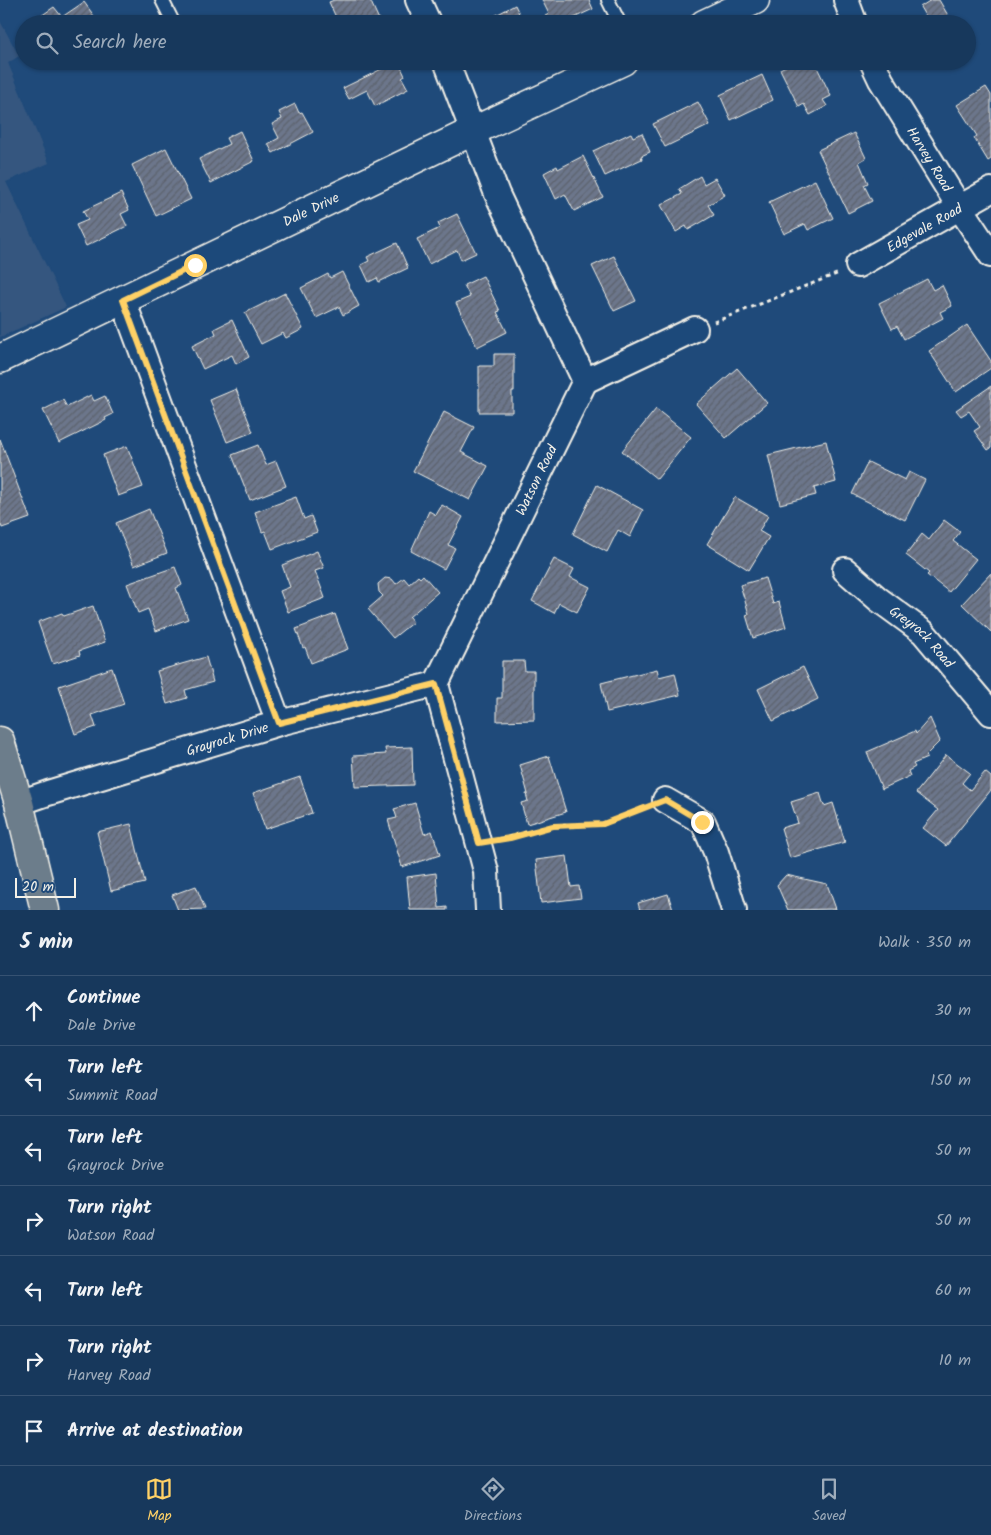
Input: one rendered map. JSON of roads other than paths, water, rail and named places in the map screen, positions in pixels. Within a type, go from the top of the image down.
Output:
[{"type":"highway","points":[[0,740],[19,803],[45,910]]},
{"type":"street","points":[[418,0],[425,15]]},
{"type":"street","points":[[723,15],[755,0]]},
{"type":"street","points":[[846,0],[852,15]]},
{"type":"street","points":[[449,70],[497,194],[585,381],[695,329]]},
{"type":"street","name":"Dale Drive","points":[[0,359],[604,70]]},
{"type":"street","name":"Harvey Road","points":[[876,70],[960,208],[991,255]]},
{"type":"street","name":"Edgevale Road","points":[[858,265],[991,190]]},
{"type":"street","points":[[123,300],[279,723]]},
{"type":"street","name":"Watson Road","points":[[436,684],[585,381]]},
{"type":"street","name":"Greyrock Road","points":[[845,570],[878,599],[923,632],[991,714]]},
{"type":"street","points":[[436,684],[486,871],[488,910]]},
{"type":"street","name":"Grayrock Drive","points":[[19,803],[279,723],[436,684]]},
{"type":"street","points":[[665,800],[702,822],[716,852],[734,910]]},
{"type":"lane","points":[[162,0],[170,15]]},
{"type":"lane","points":[[608,0],[616,15]]}]
